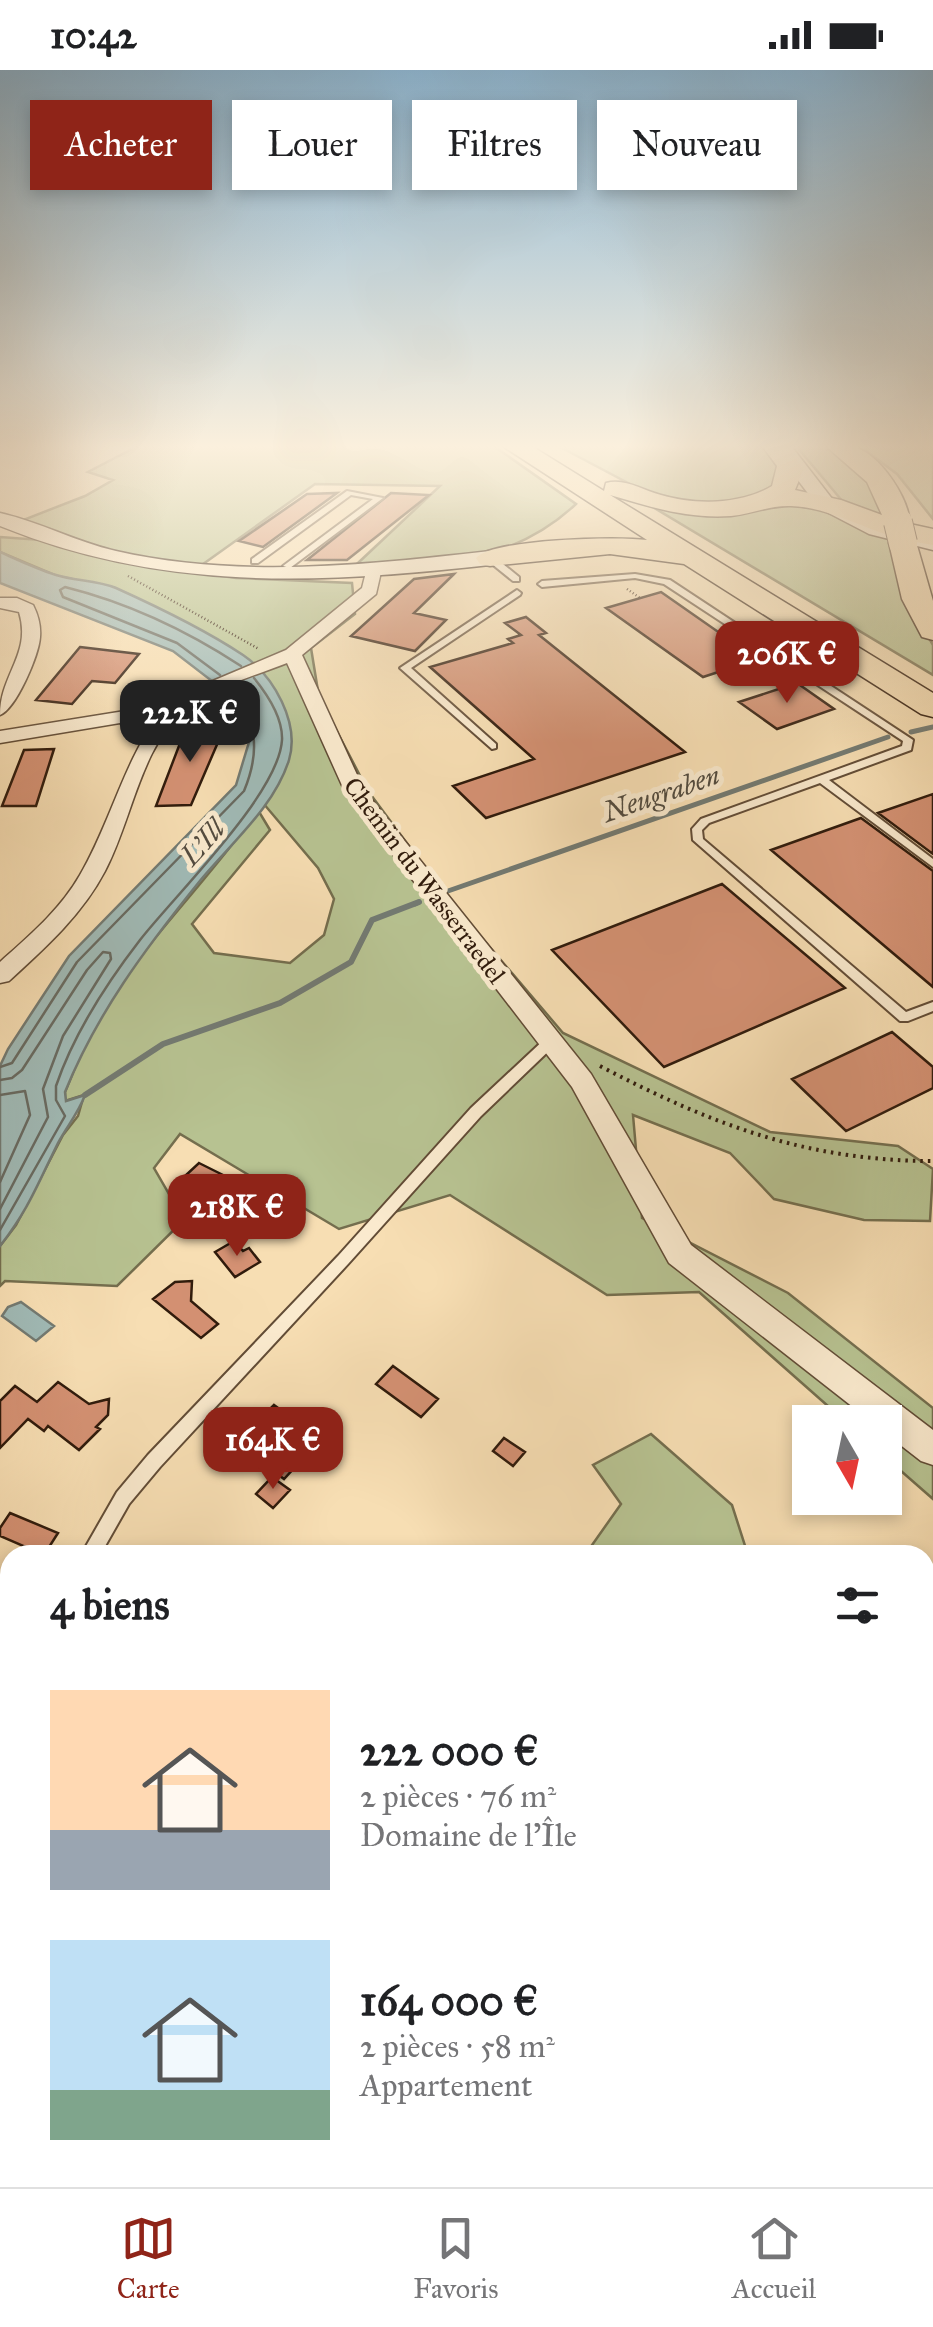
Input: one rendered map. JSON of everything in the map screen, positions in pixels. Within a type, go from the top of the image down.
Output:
[{"type":"highway","points":[[676,546],[933,707]]},
{"type":"highway","points":[[705,546],[933,685]]},
{"type":"highway","points":[[920,546],[917,599],[933,631]]},
{"type":"highway","points":[[490,558],[575,548],[649,548],[726,577]]},
{"type":"street","points":[[69,546],[227,572],[373,572],[490,558]]},
{"type":"street","points":[[0,737],[95,722],[145,724],[184,700],[292,654],[370,590],[373,572]]},
{"type":"street","points":[[0,603],[17,602],[27,609],[34,635],[30,652],[0,709]]},
{"type":"street","name":"Chemin du Wasserraedel","points":[[292,654],[309,684],[335,758],[355,792],[582,1081],[680,1254],[933,1450]]},
{"type":"street","points":[[0,975],[82,891],[101,857],[145,724]]},
{"type":"lane","points":[[276,546],[255,561],[283,570],[315,546]]},
{"type":"lane","points":[[490,558],[516,579]]},
{"type":"lane","points":[[542,584],[635,576],[666,582],[908,740],[907,748],[705,822],[697,830],[698,840],[904,1018],[933,1006]]},
{"type":"lane","points":[[492,746],[405,668],[517,593]]},
{"type":"lane","points":[[822,779],[933,864]]},
{"type":"lane","points":[[96,1545],[123,1498],[154,1462],[476,1112],[552,1040]]},
{"type":"path","points":[[112,570],[258,649],[292,654]]},
{"type":"path","points":[[625,588],[640,598]]},
{"type":"path","points":[[599,1066],[678,1108],[745,1136],[806,1151],[898,1163],[933,1161]]},
{"type":"green space","points":[[0,546],[229,546],[192,572],[352,583],[355,614],[311,648],[319,697],[368,791],[447,897],[563,1033],[770,1132],[898,1146],[933,1169],[930,1221],[864,1220],[774,1199],[730,1153],[633,1115],[642,1218],[788,1293],[933,1408],[933,1499],[902,1472],[902,1405],[827,1405],[699,1292],[607,1295],[450,1195],[339,1229],[180,1134],[154,1168],[184,1220],[117,1286],[5,1281],[0,1286],[0,1246],[16,1225],[63,1135],[78,1116],[84,1095],[65,1101],[65,1092],[99,1017],[130,970],[258,810],[270,830],[192,924],[214,953],[290,963],[324,935],[334,899],[318,868],[263,803],[288,762],[264,674],[242,655],[115,588],[57,576],[0,552]]},
{"type":"green space","points":[[376,546],[510,546],[445,563],[358,563]]},
{"type":"green space","points":[[717,546],[891,546],[908,602],[933,645],[933,675]]},
{"type":"green space","points":[[651,1434],[732,1505],[745,1545],[592,1545],[621,1504],[593,1465]]},
{"type":"water","name":"L'Ill","points":[[0,552],[56,575],[116,588],[243,655],[265,675],[282,702],[291,731],[291,746],[282,778],[262,810],[179,907],[107,1009],[65,1092],[66,1101],[85,1095],[82,1102],[26,1208],[0,1246],[0,1066],[8,1049],[69,956],[236,785],[249,742],[225,691],[173,651],[0,583]]},
{"type":"water","points":[[21,1302],[54,1326],[36,1341],[2,1316],[8,1307]]},
{"type":"building","points":[[325,546],[365,546],[347,560],[307,560]]},
{"type":"building","points":[[454,574],[414,613],[446,620],[415,651],[351,636],[414,579]]},
{"type":"building","points":[[661,592],[745,646],[758,659],[703,677],[606,608]]},
{"type":"building","points":[[526,617],[546,633],[539,635],[685,752],[486,818],[453,786],[534,759],[430,667],[513,643],[508,639],[521,635],[505,623]]},
{"type":"building","points":[[80,647],[139,654],[115,683],[92,681],[72,704],[36,700]]},
{"type":"building","points":[[797,683],[834,709],[777,729],[739,702]]},
{"type":"building","points":[[187,725],[225,726],[191,805],[156,806]]},
{"type":"building","points":[[54,749],[36,806],[2,806],[24,750]]},
{"type":"building","points":[[933,794],[933,854],[878,813]]},
{"type":"building","points":[[861,818],[933,871],[933,987],[771,850]]},
{"type":"building","points":[[722,884],[845,988],[664,1067],[552,950]]},
{"type":"building","points":[[892,1032],[933,1067],[933,1088],[846,1131],[792,1079]]},
{"type":"building","points":[[199,1163],[223,1175],[209,1189],[185,1176]]},
{"type":"building","points":[[234,1241],[243,1251],[249,1248],[260,1262],[235,1277],[215,1252]]},
{"type":"building","points":[[192,1281],[191,1301],[218,1324],[201,1338],[153,1299],[175,1282]]},
{"type":"building","points":[[393,1366],[438,1399],[421,1417],[376,1384]]},
{"type":"building","points":[[58,1382],[89,1404],[109,1399],[108,1415],[96,1427],[100,1429],[79,1450],[48,1426],[44,1431],[28,1419],[0,1448],[0,1401],[15,1386],[37,1402]]},
{"type":"building","points":[[274,1405],[300,1424],[286,1438],[307,1454],[284,1479],[225,1434],[248,1411],[259,1420]]},
{"type":"building","points":[[504,1438],[525,1452],[513,1466],[493,1451]]},
{"type":"building","points":[[272,1477],[290,1490],[273,1508],[256,1494]]},
{"type":"building","points":[[10,1513],[58,1533],[50,1545],[21,1545],[0,1536],[0,1528]]},
{"type":"waterway","points":[[911,732],[933,727]]},
{"type":"waterway","name":"Neugraben","points":[[448,891],[888,737]]},
{"type":"waterway","name":"Neugraben","points":[[85,1095],[163,1044],[280,1003],[351,962],[372,920],[419,902],[415,904]]}]
